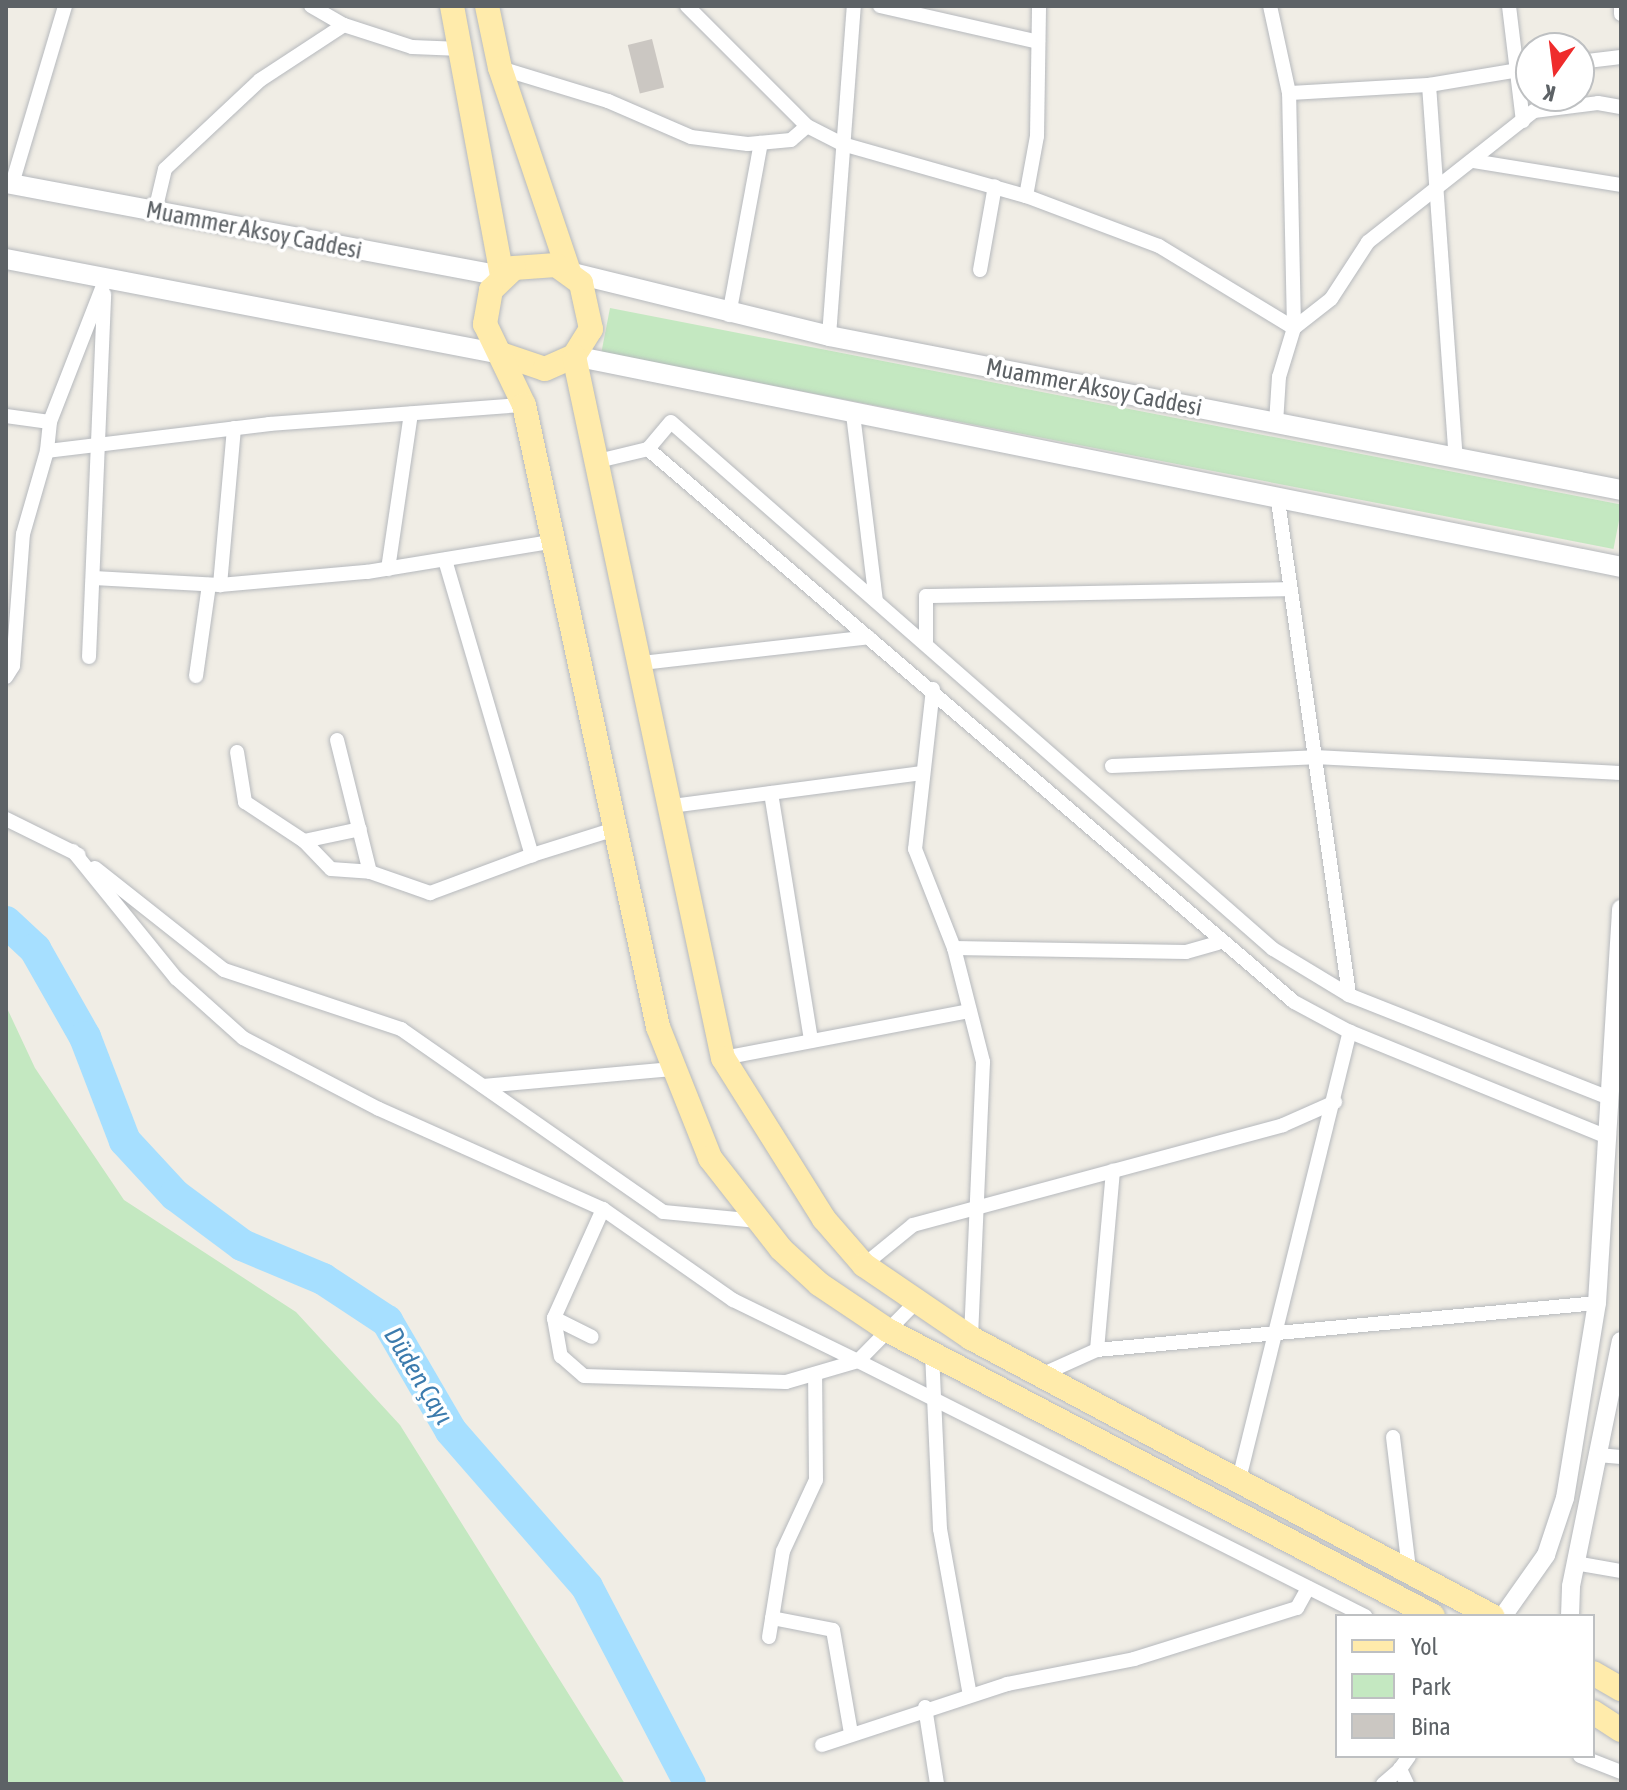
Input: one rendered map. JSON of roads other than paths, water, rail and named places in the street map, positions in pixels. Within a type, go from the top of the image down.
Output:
[{"type":"main road","points":[[452,6],[502,276],[485,315],[524,405],[551,542],[618,828],[658,1027],[710,1158],[759,1221],[819,1284],[889,1331],[1429,1614]]},
{"type":"main road","points":[[487,6],[500,68],[569,272]]},
{"type":"main road","name":"Muammer Aksoy Caddesi","points":[[9,184],[502,276]]},
{"type":"main road","points":[[6,259],[501,354],[537,369],[574,356],[1278,501],[1621,567]]},
{"type":"main road","points":[[502,276],[542,262],[569,272],[581,283],[592,313],[588,336],[574,356],[642,663],[723,1058],[824,1219],[864,1265],[915,1303],[971,1338],[1488,1614]]},
{"type":"main road","name":"Muammer Aksoy Caddesi","points":[[569,272],[729,315],[829,336],[1621,490]]},
{"type":"main road","points":[[1595,1674],[1621,1689]]},
{"type":"main road","points":[[1595,1713],[1621,1730]]},
{"type":"street","points":[[9,184],[65,6]]},
{"type":"street","points":[[311,6],[344,25],[412,47],[461,49]]},
{"type":"street","points":[[687,6],[807,126],[842,144],[995,186],[1159,246],[1294,328]]},
{"type":"street","points":[[829,336],[854,6]]},
{"type":"street","points":[[880,6],[1038,42]]},
{"type":"street","points":[[1026,196],[1037,136],[1039,6]]},
{"type":"street","points":[[1270,6],[1289,93],[1294,328],[1279,377],[1276,423]]},
{"type":"street","points":[[1509,6],[1515,32]]},
{"type":"street","points":[[1621,6],[1621,14]]},
{"type":"street","points":[[155,211],[165,169],[260,80],[344,25]]},
{"type":"street","points":[[1595,60],[1621,57]]},
{"type":"street","points":[[500,68],[608,101],[691,137],[761,143],[791,140],[807,126]]},
{"type":"street","points":[[1289,93],[1429,85],[1515,71]]},
{"type":"street","points":[[1429,85],[1439,187],[1456,458]]},
{"type":"street","points":[[1294,328],[1331,299],[1368,242],[1534,111],[1598,103],[1621,107]]},
{"type":"street","points":[[1523,112],[1523,121]]},
{"type":"street","points":[[729,315],[761,143]]},
{"type":"street","points":[[1473,161],[1621,185]]},
{"type":"street","points":[[980,270],[995,186]]},
{"type":"street","points":[[6,677],[13,666],[23,534],[47,451],[50,422],[105,280]]},
{"type":"street","points":[[89,657],[101,444],[105,280]]},
{"type":"street","points":[[47,451],[234,428],[524,405]]},
{"type":"street","points":[[388,569],[411,414]]},
{"type":"street","points":[[853,414],[876,601]]},
{"type":"street","points":[[6,416],[50,422]]},
{"type":"street","points":[[598,461],[648,449],[671,422],[1273,949],[1349,995],[1614,1100]]},
{"type":"street","points":[[196,676],[214,585],[234,428]]},
{"type":"street","points":[[648,449],[933,689],[1218,943],[1294,1002],[1350,1032],[1613,1139]]},
{"type":"street","points":[[1278,501],[1349,995]]},
{"type":"street","points":[[94,578],[214,585],[388,569],[551,542]]},
{"type":"street","points":[[445,560],[532,855]]},
{"type":"street","points":[[926,644],[926,596],[1290,589]]},
{"type":"street","points":[[642,663],[869,637]]},
{"type":"street","points":[[933,689],[915,849],[954,948],[983,1062],[981,1206],[971,1338]]},
{"type":"street","points":[[337,740],[370,872]]},
{"type":"street","points":[[237,752],[245,802],[304,841],[331,869],[370,872],[430,893],[532,855],[618,828]]},
{"type":"street","points":[[1112,766],[1315,757],[1621,773]]},
{"type":"street","points":[[672,806],[923,773]]},
{"type":"street","points":[[771,793],[811,1041]]},
{"type":"street","points":[[6,819],[73,851],[224,970],[401,1029],[663,1212],[759,1221]]},
{"type":"street","points":[[304,841],[360,829]]},
{"type":"street","points":[[73,851],[176,978],[243,1038],[379,1109],[603,1209],[733,1300],[1361,1614]]},
{"type":"street","points":[[1504,1614],[1546,1555],[1565,1498],[1597,1303],[1613,1139],[1621,909]]},
{"type":"street","points":[[954,948],[1186,952],[1218,943]]},
{"type":"street","points":[[723,1058],[970,1011]]},
{"type":"street","points":[[1239,1479],[1280,1334],[1350,1032]]},
{"type":"street","points":[[483,1086],[675,1069]]},
{"type":"street","points":[[864,1265],[913,1225],[1283,1125],[1335,1102]]},
{"type":"street","points":[[1097,1350],[1113,1171]]},
{"type":"street","points":[[603,1209],[554,1318],[561,1356],[584,1376],[786,1382],[858,1361],[915,1303]]},
{"type":"street","points":[[1041,1375],[1097,1350],[1597,1303]]},
{"type":"street","points":[[554,1318],[592,1337]]},
{"type":"street","points":[[1570,1614],[1575,1563],[1621,1341]]},
{"type":"street","points":[[932,1353],[940,1529],[970,1695]]},
{"type":"street","points":[[769,1637],[783,1551],[816,1480],[815,1374]]},
{"type":"street","points":[[1393,1437],[1409,1570]]},
{"type":"street","points":[[1598,1455],[1621,1457]]},
{"type":"street","points":[[1575,1563],[1621,1571]]},
{"type":"street","points":[[822,1745],[925,1707],[1134,1659],[1297,1608],[1308,1588]]},
{"type":"street","points":[[772,1618],[833,1630],[851,1733]]},
{"type":"street","points":[[925,1707],[937,1784]]},
{"type":"street","points":[[1383,1784],[1408,1758]]},
{"type":"street","points":[[1585,1758],[1621,1772]]},
{"type":"street","points":[[1400,1769],[1407,1784]]},
{"type":"waterway","name":"Düden Çayı","points":[[6,922],[35,949],[85,1037],[125,1141],[175,1195],[242,1245],[323,1279],[387,1321],[451,1431],[587,1587],[690,1784]]}]
